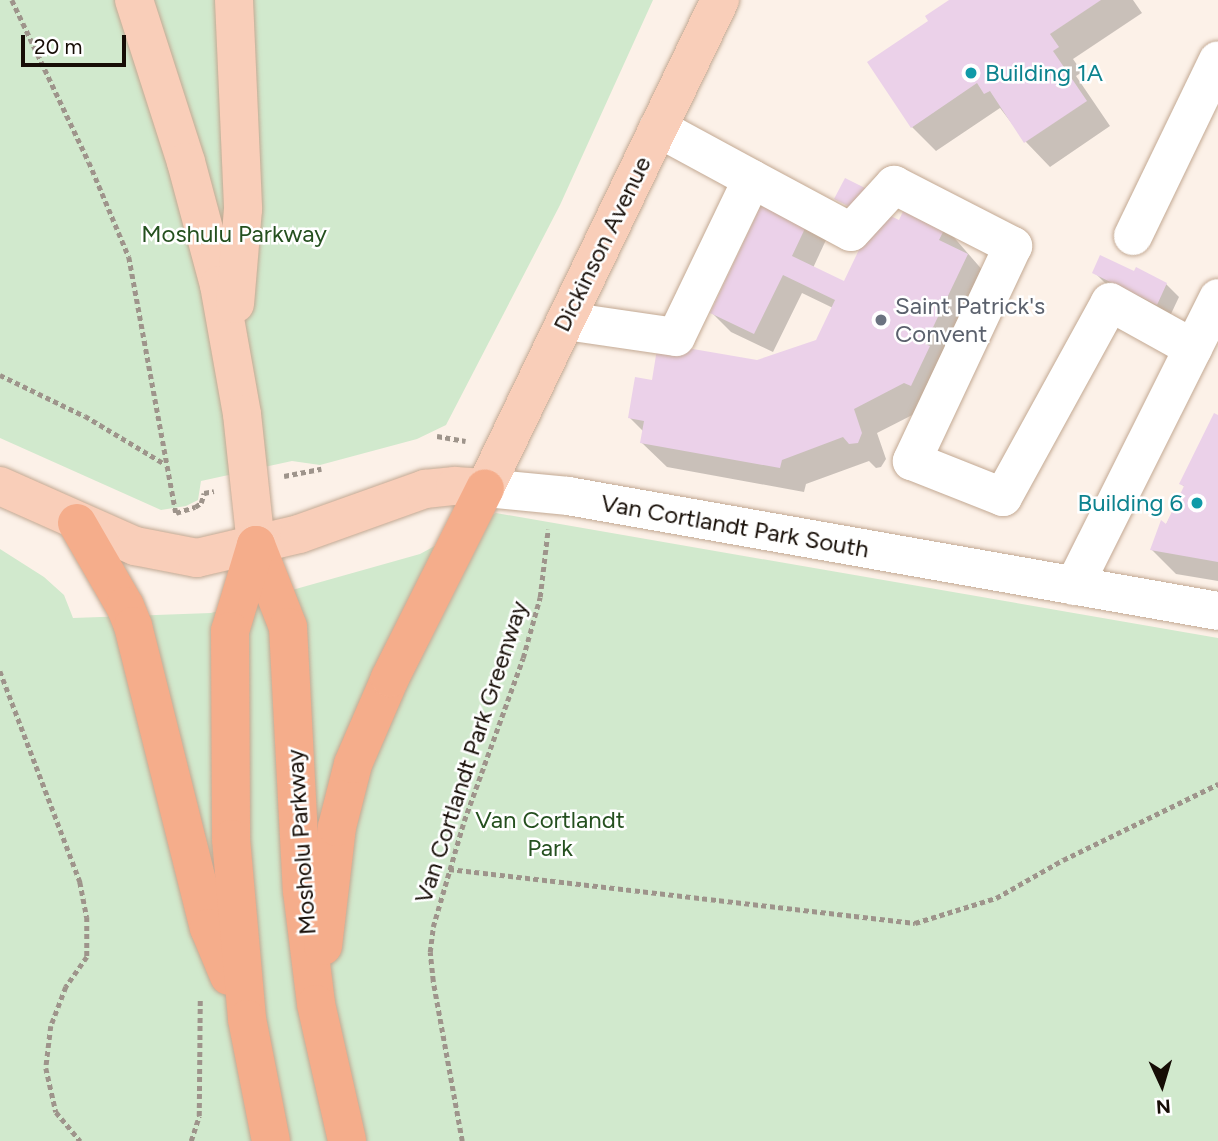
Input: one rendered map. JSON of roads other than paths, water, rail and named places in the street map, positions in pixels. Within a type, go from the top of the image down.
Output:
[{"type":"highway","points":[[316,1004],[338,827],[353,764],[390,678],[485,488]]},
{"type":"highway","points":[[77,523],[125,606],[133,626],[209,928],[247,1019]]},
{"type":"highway","name":"Mosholu Parkway","points":[[256,545],[288,627],[302,891],[316,1004],[347,1141]]},
{"type":"highway","name":"Mosholu Parkway","points":[[256,545],[230,631],[231,839],[247,1019],[271,1141]]},
{"type":"main road","name":"Mosholu Parkway","points":[[134,0],[206,228],[232,344],[256,545]]},
{"type":"main road","points":[[232,344],[243,209],[234,0]]},
{"type":"main road","name":"Dickinson Avenue","points":[[485,488],[720,0]]},
{"type":"main road","name":"Van Cortlandt Park South","points":[[0,486],[77,523],[135,546],[177,556],[214,556],[312,530],[425,489],[455,486],[485,488]]},
{"type":"street","points":[[1133,236],[1218,60]]},
{"type":"street","points":[[658,128],[850,233],[894,186],[1013,246],[912,461],[1003,497],[1110,302],[1194,348]]},
{"type":"street","points":[[566,321],[676,337],[752,179]]},
{"type":"street","points":[[1074,586],[1218,298]]},
{"type":"street","name":"Van Cortlandt Park South","points":[[485,488],[568,496],[1218,611]]},
{"type":"place","name":"Building 1A","points":[[971,73]]},
{"type":"place","name":"Saint Patrick's Convent","points":[[881,320]]},
{"type":"place","name":"Building 6","points":[[1197,503]]},
{"type":"park label","name":"Moshulu Parkway","points":[[234,234]]},
{"type":"park label","name":"Van Cortlandt Park","points":[[550,834]]}]
